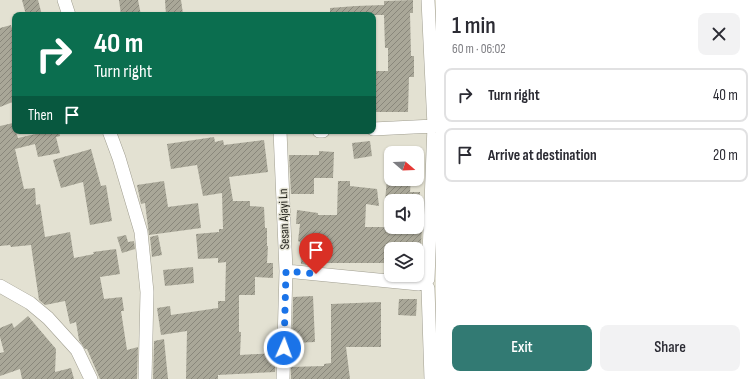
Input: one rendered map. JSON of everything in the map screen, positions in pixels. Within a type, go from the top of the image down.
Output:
[{"type":"street","points":[[64,0],[68,12]]},
{"type":"street","points":[[428,0],[434,126],[425,284],[431,379]]},
{"type":"street","points":[[376,129],[434,126]]},
{"type":"street","points":[[110,134],[141,232],[147,292],[145,379]]},
{"type":"street","name":"Sesan Ajayi Ln","points":[[280,134],[286,271],[283,379]]},
{"type":"street","points":[[286,271],[425,284]]},
{"type":"street","points":[[0,286],[30,303],[48,318],[78,350],[91,379]]},
{"type":"building","points":[[22,0],[38,0],[41,12],[25,12]]},
{"type":"building","points":[[119,0],[138,0],[140,12],[121,12]]},
{"type":"building","points":[[165,0],[181,0],[183,12],[166,12]]},
{"type":"building","points":[[413,0],[413,13],[410,13],[411,56],[414,56],[414,77],[409,77],[408,112],[376,112],[376,71],[388,71],[388,48],[385,48],[384,15],[376,15],[376,12],[330,12],[330,8],[384,5],[384,1]]},
{"type":"building","points":[[11,25],[12,28],[12,102],[0,107],[0,28]]},
{"type":"building","points":[[12,123],[12,134],[17,134],[18,138],[36,134],[60,134],[60,136],[56,137],[60,153],[38,157],[35,144],[15,149],[24,189],[35,188],[36,205],[40,204],[45,237],[70,232],[74,258],[94,254],[93,252],[116,249],[120,274],[100,277],[104,299],[122,297],[124,311],[121,311],[127,350],[138,347],[137,379],[100,379],[87,349],[85,349],[79,340],[76,322],[70,324],[65,301],[45,305],[39,300],[31,245],[11,247],[10,245],[0,246],[0,126]]},
{"type":"building","points":[[214,137],[215,142],[223,140],[224,145],[264,140],[268,172],[229,177],[233,201],[250,201],[250,206],[264,207],[268,246],[267,263],[273,263],[273,278],[255,277],[255,295],[239,295],[239,332],[241,332],[240,355],[276,353],[275,372],[218,375],[218,379],[186,379],[187,331],[161,335],[157,308],[170,306],[171,315],[218,308],[218,301],[225,301],[226,262],[218,263],[218,258],[198,259],[196,234],[219,232],[219,229],[223,229],[222,193],[203,196],[197,165],[171,169],[167,144]]},
{"type":"building","points":[[370,141],[372,156],[354,159],[352,143]]},
{"type":"building","points":[[91,149],[101,186],[106,185],[112,221],[90,225],[83,182],[61,188],[53,160]]},
{"type":"building","points":[[319,151],[334,152],[333,178],[314,178],[314,194],[291,194],[289,155],[319,155]]},
{"type":"building","points":[[164,181],[168,207],[198,203],[201,228],[149,235],[145,203],[141,204],[137,185]]},
{"type":"building","points":[[338,181],[350,181],[350,186],[377,189],[379,206],[366,204],[365,227],[384,227],[384,234],[422,234],[421,242],[384,242],[384,263],[320,263],[320,265],[301,264],[300,242],[298,241],[300,224],[296,224],[297,210],[318,213],[318,215],[337,215]]},
{"type":"building","points":[[386,186],[410,186],[410,192],[420,192],[420,194],[386,194]]},
{"type":"building","points":[[126,235],[128,242],[134,241],[135,249],[122,253],[117,237]]},
{"type":"building","points":[[158,235],[162,255],[152,257],[150,237]]},
{"type":"building","points":[[193,267],[194,283],[165,286],[163,270]]},
{"type":"building","points":[[313,296],[315,342],[292,343],[293,297]]},
{"type":"building","points":[[399,299],[417,299],[416,316],[398,315]]},
{"type":"building","points":[[381,302],[381,347],[346,347],[350,379],[291,379],[291,367],[324,366],[324,364],[331,363],[331,304]]},
{"type":"building","points":[[28,316],[56,349],[55,372],[71,368],[74,379],[22,379],[20,369],[0,376],[0,353],[4,352],[0,337],[0,328],[12,323],[14,328]]},
{"type":"building","points":[[164,339],[168,379],[153,379],[154,341]]},
{"type":"route","points":[[284,348],[286,271],[316,274]]}]
